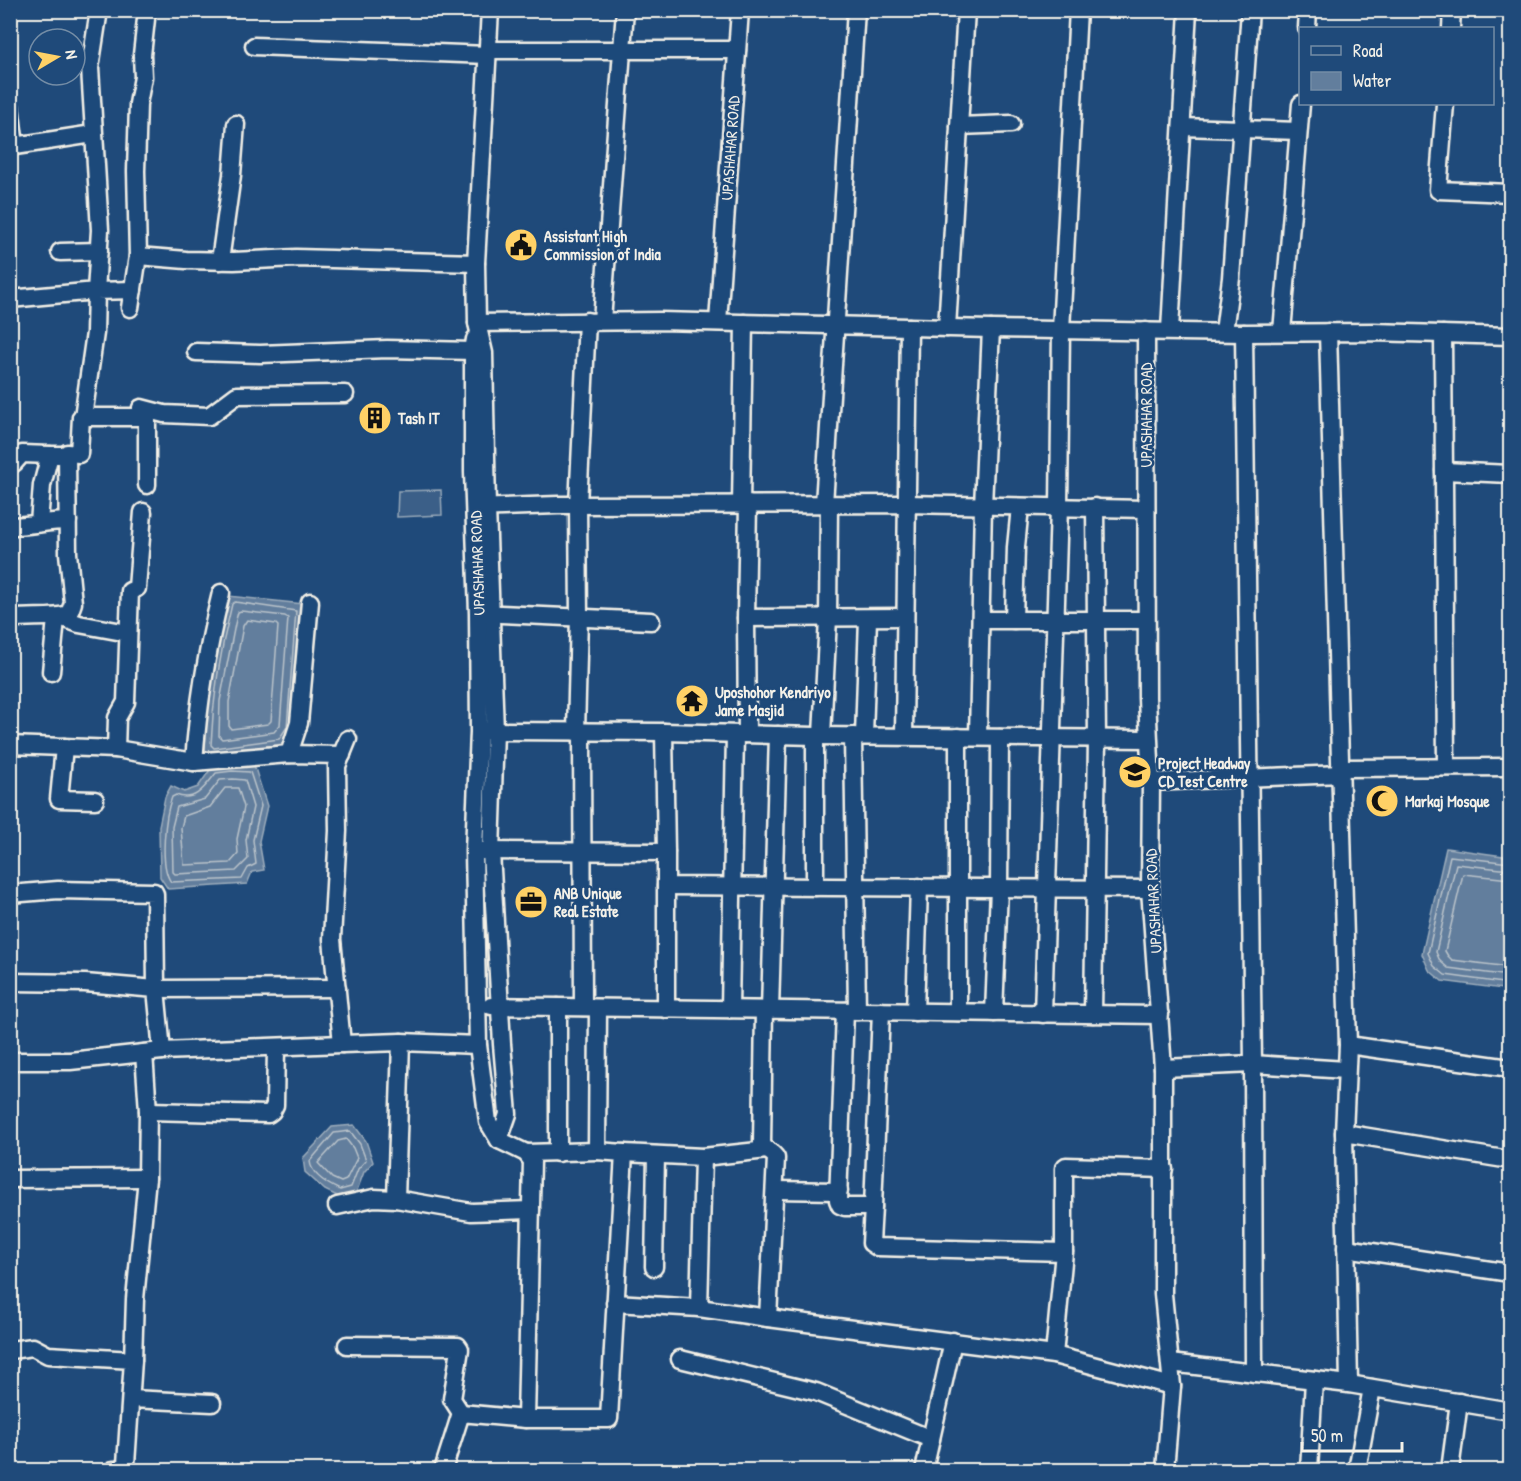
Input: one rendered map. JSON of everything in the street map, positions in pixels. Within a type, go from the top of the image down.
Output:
[{"type":"street","points":[[14,463],[22,454],[79,454],[81,417],[83,417],[95,333],[100,230],[90,68],[99,10]]},
{"type":"street","points":[[130,308],[138,256],[136,171],[138,104],[143,77],[142,55],[147,10]]},
{"type":"street","points":[[490,10],[476,263],[477,323],[484,353],[481,508],[578,505],[908,504],[1146,509]]},
{"type":"street","points":[[597,1151],[579,732],[578,505],[625,10]]},
{"type":"street","name":"UPASHAHAR ROAD","points":[[718,322],[740,10]]},
{"type":"street","points":[[815,887],[818,736],[828,618],[826,504],[834,325],[856,10]]},
{"type":"street","points":[[947,328],[966,10]]},
{"type":"street","points":[[1044,1014],[1059,507],[1061,330],[1078,10]]},
{"type":"street","points":[[1170,330],[1188,10]]},
{"type":"street","points":[[1224,332],[1250,10]]},
{"type":"street","points":[[1307,27],[1308,10]]},
{"type":"street","points":[[1451,27],[1452,10]]},
{"type":"street","points":[[254,46],[488,53],[623,49],[737,50]]},
{"type":"street","points":[[1282,332],[1300,105]]},
{"type":"street","points":[[1445,105],[1438,190],[1510,193]]},
{"type":"street","points":[[10,106],[15,146],[93,134]]},
{"type":"street","points":[[220,261],[232,175],[236,124]]},
{"type":"street","points":[[959,126],[1011,124]]},
{"type":"street","points":[[1182,127],[1298,131]]},
{"type":"street","points":[[60,252],[99,251]]},
{"type":"street","points":[[138,256],[220,261],[296,258],[476,263]]},
{"type":"street","points":[[10,299],[133,290]]},
{"type":"street","points":[[477,323],[718,322],[991,329],[1510,336]]},
{"type":"street","name":"UPASHAHAR ROAD","points":[[477,323],[473,351],[481,508],[487,731],[474,851],[478,1045],[489,1122],[499,1140]]},
{"type":"street","points":[[730,1009],[732,886],[746,618],[744,323]]},
{"type":"street","points":[[904,736],[909,327]]},
{"type":"street","points":[[978,737],[983,506],[991,329]]},
{"type":"street","name":"UPASHAHAR ROAD","points":[[1146,331],[1146,620],[1151,782],[1150,888],[1163,1068],[1163,1294],[1172,1386],[1165,1470]]},
{"type":"street","points":[[1328,332],[1348,1046],[1344,1132],[1348,1384]]},
{"type":"street","points":[[1244,333],[1253,1064],[1254,1373]]},
{"type":"street","points":[[1443,334],[1446,767]]},
{"type":"street","points":[[196,352],[260,354],[387,349],[473,351]]},
{"type":"street","points":[[142,417],[141,408],[164,414],[209,417],[237,395],[345,394]]},
{"type":"street","points":[[83,417],[142,417],[147,420],[147,485]]},
{"type":"street","points":[[39,523],[42,485],[50,454]]},
{"type":"street","points":[[58,618],[69,614],[73,603],[68,553],[67,455]]},
{"type":"street","points":[[1443,471],[1510,474]]},
{"type":"street","points":[[1014,620],[1016,547],[1020,507]]},
{"type":"street","points":[[1092,1014],[1097,739],[1095,507]]},
{"type":"street","points":[[116,750],[117,718],[126,702],[130,591],[137,588],[143,512]]},
{"type":"street","points":[[10,526],[32,526],[39,523],[68,521]]},
{"type":"street","points":[[194,762],[207,650],[221,593]]},
{"type":"street","points":[[289,754],[299,723],[310,602]]},
{"type":"street","points":[[484,613],[651,621]]},
{"type":"street","points":[[746,618],[904,617]]},
{"type":"street","points":[[51,672],[58,618]]},
{"type":"street","points":[[10,619],[58,618],[128,633]]},
{"type":"street","points":[[868,618],[859,736],[851,1011],[839,1191],[840,1205],[845,1208],[873,1208]]},
{"type":"street","points":[[982,620],[1146,620]]},
{"type":"street","points":[[767,1150],[703,1157],[597,1151],[526,1153],[499,1140],[508,1114],[491,852],[487,731],[1148,739]]},
{"type":"street","points":[[664,732],[666,1009]]},
{"type":"street","points":[[768,1318],[776,1158],[762,1143],[778,735]]},
{"type":"street","points":[[958,737],[958,1012]]},
{"type":"street","points":[[994,1013],[999,888],[1000,738]]},
{"type":"street","points":[[10,745],[116,750],[194,762],[345,747],[337,766],[338,831],[332,939],[342,1044]]},
{"type":"street","points":[[64,747],[59,799],[95,800]]},
{"type":"street","points":[[1151,782],[1341,771],[1510,767]]},
{"type":"street","points":[[474,851],[666,852]]},
{"type":"street","points":[[666,886],[1150,888]]},
{"type":"street","points":[[915,1012],[919,887]]},
{"type":"street","points":[[10,894],[58,890],[154,892],[156,990],[162,1051]]},
{"type":"street","points":[[10,982],[86,983],[156,990],[337,988]]},
{"type":"street","points":[[478,1006],[1160,1015]]},
{"type":"street","points":[[558,1007],[558,1153]]},
{"type":"street","points":[[881,1011],[871,1243],[877,1247],[1064,1252]]},
{"type":"street","points":[[396,1198],[401,1042]]},
{"type":"street","points":[[10,1061],[70,1061],[162,1051],[342,1044],[401,1042],[478,1045]]},
{"type":"street","points":[[1348,1046],[1510,1068]]},
{"type":"street","points":[[148,1111],[267,1114],[275,1105],[276,1048]]},
{"type":"street","points":[[113,1470],[119,1470],[126,1464],[131,1399],[135,1299],[147,1178],[148,1111],[144,1053]]},
{"type":"street","points":[[1163,1068],[1253,1064],[1346,1070]]},
{"type":"street","points":[[1344,1132],[1510,1160]]},
{"type":"street","points":[[526,1153],[532,1161],[526,1419]]},
{"type":"street","points":[[461,1413],[526,1419],[609,1419],[624,1153]]},
{"type":"street","points":[[654,1267],[656,1155]]},
{"type":"street","points":[[699,1308],[703,1157]]},
{"type":"street","points":[[1054,1355],[1064,1252],[1064,1168],[1066,1166],[1164,1168]]},
{"type":"street","points":[[10,1179],[147,1178]]},
{"type":"street","points":[[775,1190],[839,1191]]},
{"type":"street","points":[[337,1206],[374,1198],[396,1198],[471,1212],[531,1210]]},
{"type":"street","points":[[1346,1248],[1510,1273]]},
{"type":"street","points":[[615,1303],[699,1308],[1054,1355],[1172,1386]]},
{"type":"street","points":[[924,1470],[953,1341]]},
{"type":"street","points":[[347,1345],[458,1346],[460,1349],[452,1398],[461,1413],[443,1470]]},
{"type":"street","points":[[10,1350],[33,1347],[48,1355],[133,1360]]},
{"type":"street","points":[[680,1359],[816,1392],[931,1439]]},
{"type":"street","points":[[1170,1363],[1348,1384],[1510,1410]]},
{"type":"street","points":[[1309,1470],[1314,1380]]},
{"type":"street","points":[[1357,1470],[1372,1388]]},
{"type":"street","points":[[131,1399],[212,1403]]},
{"type":"street","points":[[1450,1470],[1459,1402]]},
{"type":"shaded area","points":[[441,490],[442,515],[397,517],[398,491]]},
{"type":"water","points":[[228,596],[303,604],[293,730],[283,744],[205,755],[207,699]]},
{"type":"water","points":[[254,765],[267,806],[259,841],[264,870],[252,872],[247,884],[168,889],[160,877],[159,826],[165,797],[171,786],[184,792],[198,787],[212,767]]},
{"type":"water","points":[[1446,848],[1510,857],[1510,990],[1442,981],[1429,970],[1422,954]]},
{"type":"water","points":[[354,1125],[366,1141],[373,1162],[364,1172],[356,1193],[339,1197],[325,1190],[305,1172],[303,1158],[332,1127]]},
{"type":"place","name":"Assistant High Commission of India","points":[[521,245]]},
{"type":"place","name":"Tash IT","points":[[375,418]]},
{"type":"place","name":"Uposhohor Kendriyo Jame Masjid","points":[[692,701]]},
{"type":"place","name":"Project Headway CD Test Centre","points":[[1135,772]]},
{"type":"place","name":"Markaj Mosque","points":[[1382,801]]},
{"type":"place","name":"ANB Unique Real Estate","points":[[531,902]]}]
